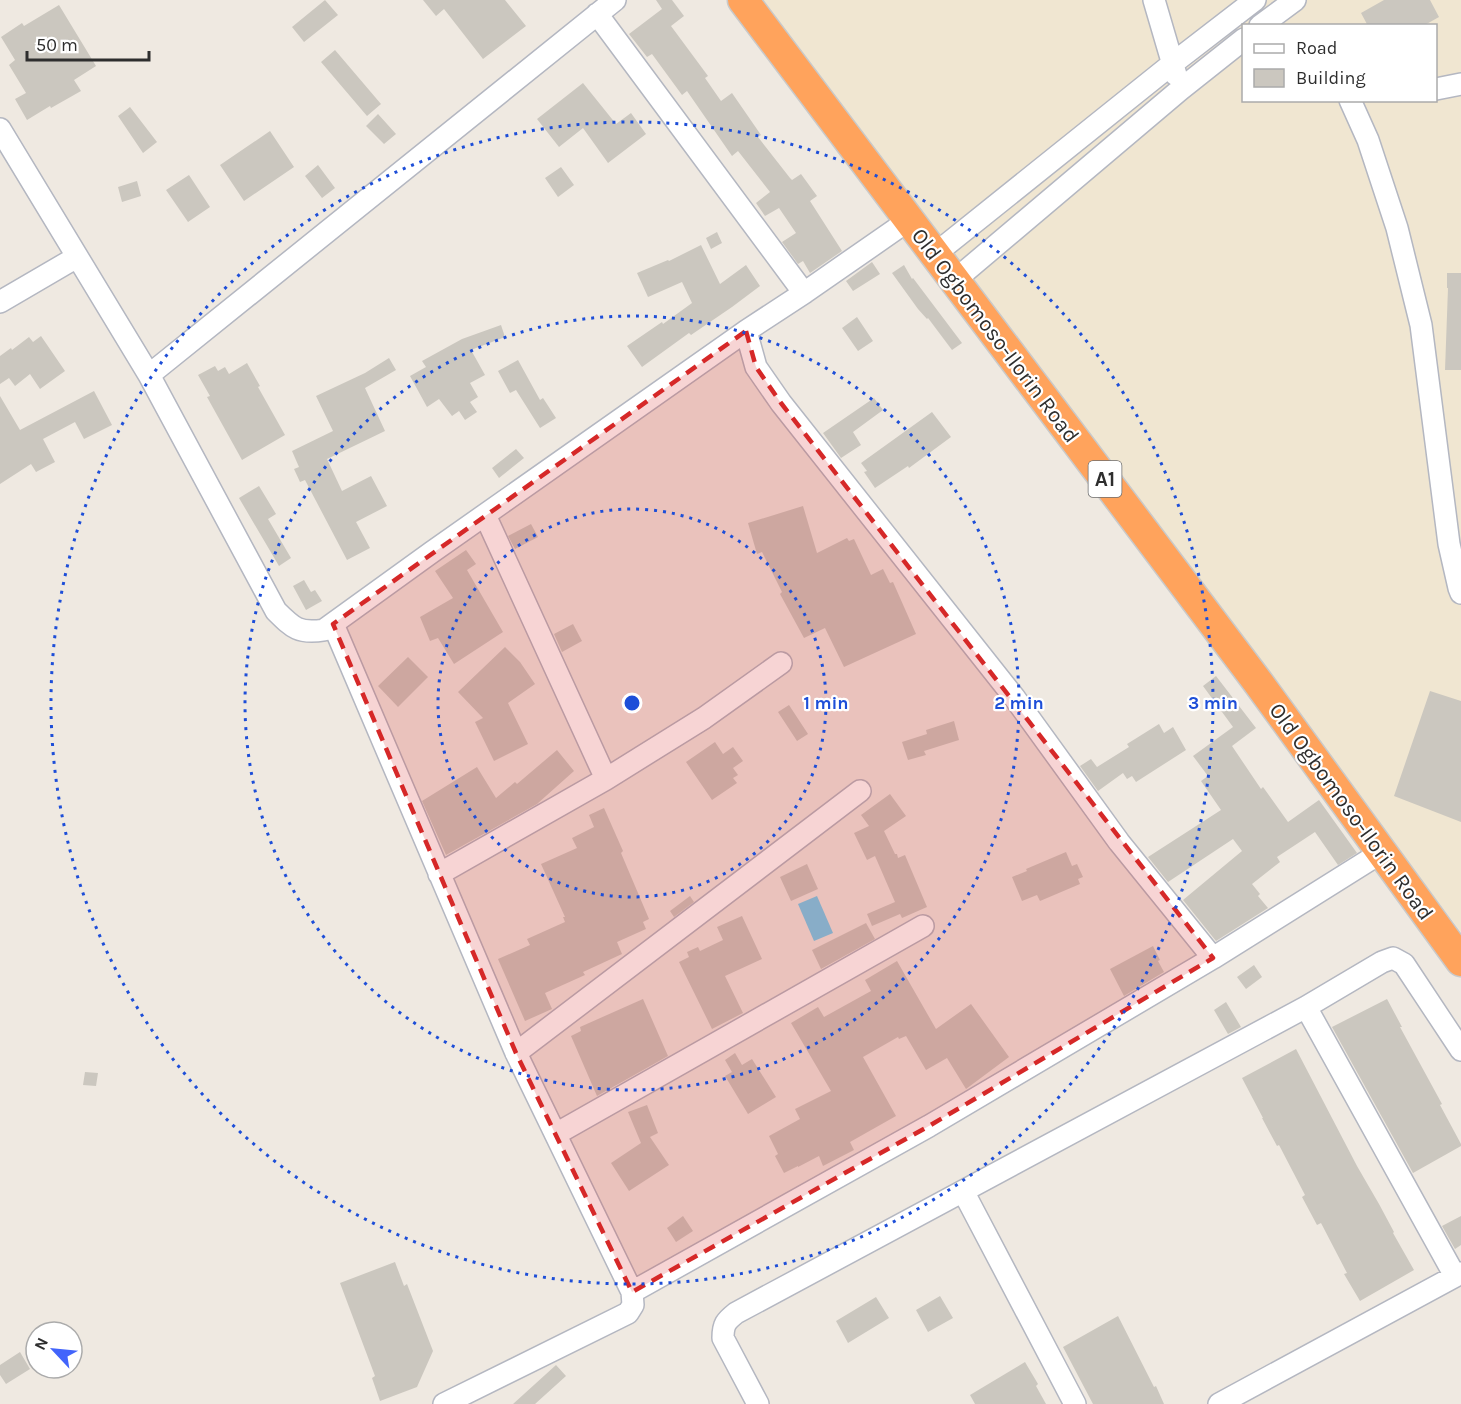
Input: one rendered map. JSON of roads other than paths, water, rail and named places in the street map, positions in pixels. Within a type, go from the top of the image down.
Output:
[{"type":"highway","name":"Old Ogbomoso-Ilorin Road","points":[[743,0],[1257,681],[1461,961]]},
{"type":"street","points":[[149,375],[615,0]]},
{"type":"street","points":[[1154,0],[1181,89]]},
{"type":"street","points":[[935,254],[1254,0],[1268,23],[1295,0]]},
{"type":"street","points":[[597,14],[804,293]]},
{"type":"street","points":[[955,280],[1181,89],[1242,41]]},
{"type":"street","points":[[1437,89],[1461,84]]},
{"type":"street","points":[[1351,102],[1368,140],[1393,217],[1421,325],[1449,544],[1461,593]]},
{"type":"street","points":[[0,129],[149,375],[276,611],[297,629],[310,632],[324,630],[333,624],[746,331],[909,220]]},
{"type":"street","points":[[0,302],[77,257]]},
{"type":"street","points":[[746,331],[756,367],[781,403],[1014,697],[1119,842],[1213,958]]},
{"type":"street","points":[[485,515],[606,779]]},
{"type":"street","points":[[333,624],[516,1053],[632,1292],[633,1305],[628,1313],[444,1404]]},
{"type":"street","points":[[439,874],[606,779],[704,718],[782,663]]},
{"type":"street","points":[[516,1053],[860,791]]},
{"type":"street","points":[[632,1292],[929,1126],[1213,958],[1382,852]]},
{"type":"street","points":[[556,1134],[923,927]]},
{"type":"street","points":[[758,1404],[723,1338],[723,1328],[736,1313],[1306,1007],[1382,963],[1393,958],[1404,964],[1461,1050]]},
{"type":"street","points":[[1219,1404],[1458,1274],[1306,1007]]},
{"type":"street","points":[[963,1191],[1075,1404]]},
{"type":"water","points":[[817,896],[833,933],[814,941],[798,904]]}]
